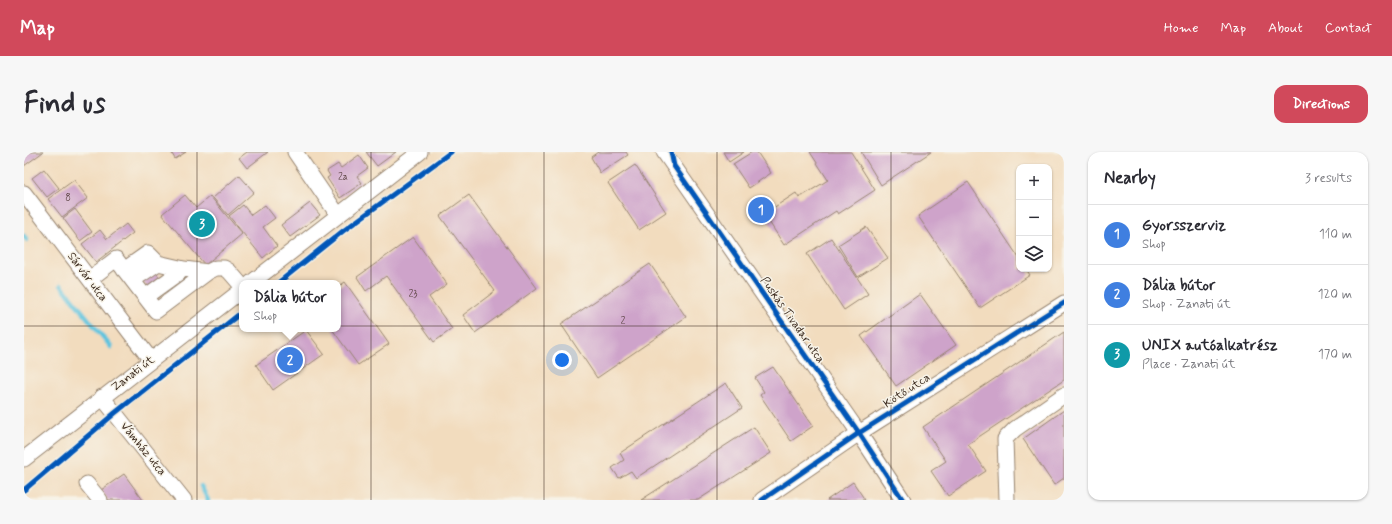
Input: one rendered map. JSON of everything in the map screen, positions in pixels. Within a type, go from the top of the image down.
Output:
[{"type":"street","points":[[295,152],[338,215]]},
{"type":"street","points":[[255,280],[420,152]]},
{"type":"street","name":"Puskás Tivadar utca","points":[[664,152],[859,433],[903,500]]},
{"type":"street","name":"Sárvár utca","points":[[24,193],[151,360]]},
{"type":"street","points":[[90,279],[116,259],[156,311],[208,272],[216,268],[224,268],[230,271],[239,282]]},
{"type":"street","points":[[135,284],[171,266],[208,272]]},
{"type":"street","points":[[135,284],[171,266]]},
{"type":"street","name":"Zanati út","points":[[24,459],[102,397],[239,292]]},
{"type":"street","name":"Kötő utca","points":[[762,500],[859,433],[1064,303]]},
{"type":"street","points":[[1007,500],[1005,440],[1015,429],[1064,396]]},
{"type":"street","name":"Vámház utca","points":[[102,397],[177,498]]},
{"type":"street","points":[[87,484],[100,500]]},
{"type":"building","points":[[24,152],[43,152],[24,166]]},
{"type":"building","points":[[171,152],[186,152],[175,159]]},
{"type":"building","points":[[247,152],[268,152],[247,168],[239,158]]},
{"type":"building","points":[[366,152],[396,152],[377,166]]},
{"type":"building","points":[[598,152],[626,152],[628,155],[600,173],[591,157]]},
{"type":"building","points":[[723,152],[744,152],[729,162]]},
{"type":"building","points":[[752,152],[757,152],[771,173],[749,188],[733,164]]},
{"type":"building","points":[[810,152],[851,152],[875,190],[838,214],[836,211],[784,245],[764,214],[796,193],[799,198],[828,180]]},
{"type":"building","points":[[861,152],[931,152],[881,185]]},
{"type":"building","points":[[359,155],[368,168],[357,176],[362,183],[340,198],[327,178],[330,176],[327,171],[338,164],[341,168]]},
{"type":"building","points":[[635,165],[666,212],[639,230],[608,183]]},
{"type":"building","points":[[44,169],[59,188],[47,197],[32,178]]},
{"type":"building","points":[[239,175],[254,192],[228,215],[213,198]]},
{"type":"building","points":[[74,180],[88,198],[62,217],[48,199]]},
{"type":"building","points":[[968,182],[1016,254],[1016,272],[1028,272],[1030,275],[980,308],[918,216]]},
{"type":"building","points":[[185,195],[196,208],[210,196],[242,234],[205,265],[162,214]]},
{"type":"building","points":[[469,195],[537,288],[475,333],[463,315],[495,291],[440,216]]},
{"type":"building","points":[[310,203],[320,215],[290,237],[281,225]]},
{"type":"building","points":[[243,205],[251,215],[265,205],[275,218],[263,227],[277,246],[263,258],[229,216]]},
{"type":"building","points":[[75,209],[92,232],[80,241],[63,218]]},
{"type":"building","points":[[126,224],[133,233],[96,262],[82,244],[100,230],[107,239]]},
{"type":"building","points":[[866,227],[888,258],[858,277],[838,245]]},
{"type":"building","points":[[413,237],[447,284],[429,297],[452,329],[434,342],[386,276],[366,291],[357,277]]},
{"type":"building","points":[[831,238],[868,294],[844,310],[807,254]]},
{"type":"building","points":[[147,261],[167,287],[154,297],[135,270]]},
{"type":"building","points":[[650,264],[686,317],[597,378],[561,324]]},
{"type":"building","points":[[345,282],[389,344],[358,365],[334,332],[341,332],[341,285]]},
{"type":"building","points":[[920,294],[956,345],[896,386],[861,336]]},
{"type":"building","points":[[303,332],[308,332],[324,354],[273,390],[256,365]]},
{"type":"building","points":[[1064,332],[1064,380],[968,444],[986,471],[948,496],[931,471],[946,461],[923,427]]},
{"type":"building","points":[[773,367],[813,426],[791,441],[760,395],[764,392],[755,378]]},
{"type":"building","points":[[726,383],[742,408],[636,478],[631,471],[619,478],[612,468],[624,460],[620,453]]},
{"type":"building","points":[[1064,410],[1064,478],[1054,485],[1023,439]]},
{"type":"building","points":[[754,427],[771,453],[698,500],[641,500]]},
{"type":"building","points":[[124,474],[143,500],[108,500],[101,490]]},
{"type":"building","points":[[853,482],[865,500],[827,500]]},
{"type":"waterway","points":[[24,236],[27,240]]},
{"type":"waterway","points":[[61,285],[111,347]]},
{"type":"waterway","points":[[201,486],[208,500]]},
{"type":"cycle path","points":[[282,280],[343,231],[451,152]]},
{"type":"cycle path","points":[[671,152],[674,166],[859,433],[903,500]]},
{"type":"cycle path","points":[[762,500],[859,433],[1064,303]]},
{"type":"cycle path","points":[[24,490],[115,413],[239,314]]},
{"type":"place","name":"Gyorsszerviz","points":[[761,210]]},
{"type":"place","name":"UNIX autóalkatrész","points":[[202,224]]},
{"type":"place","name":"Dália bútor","points":[[290,360]]}]
